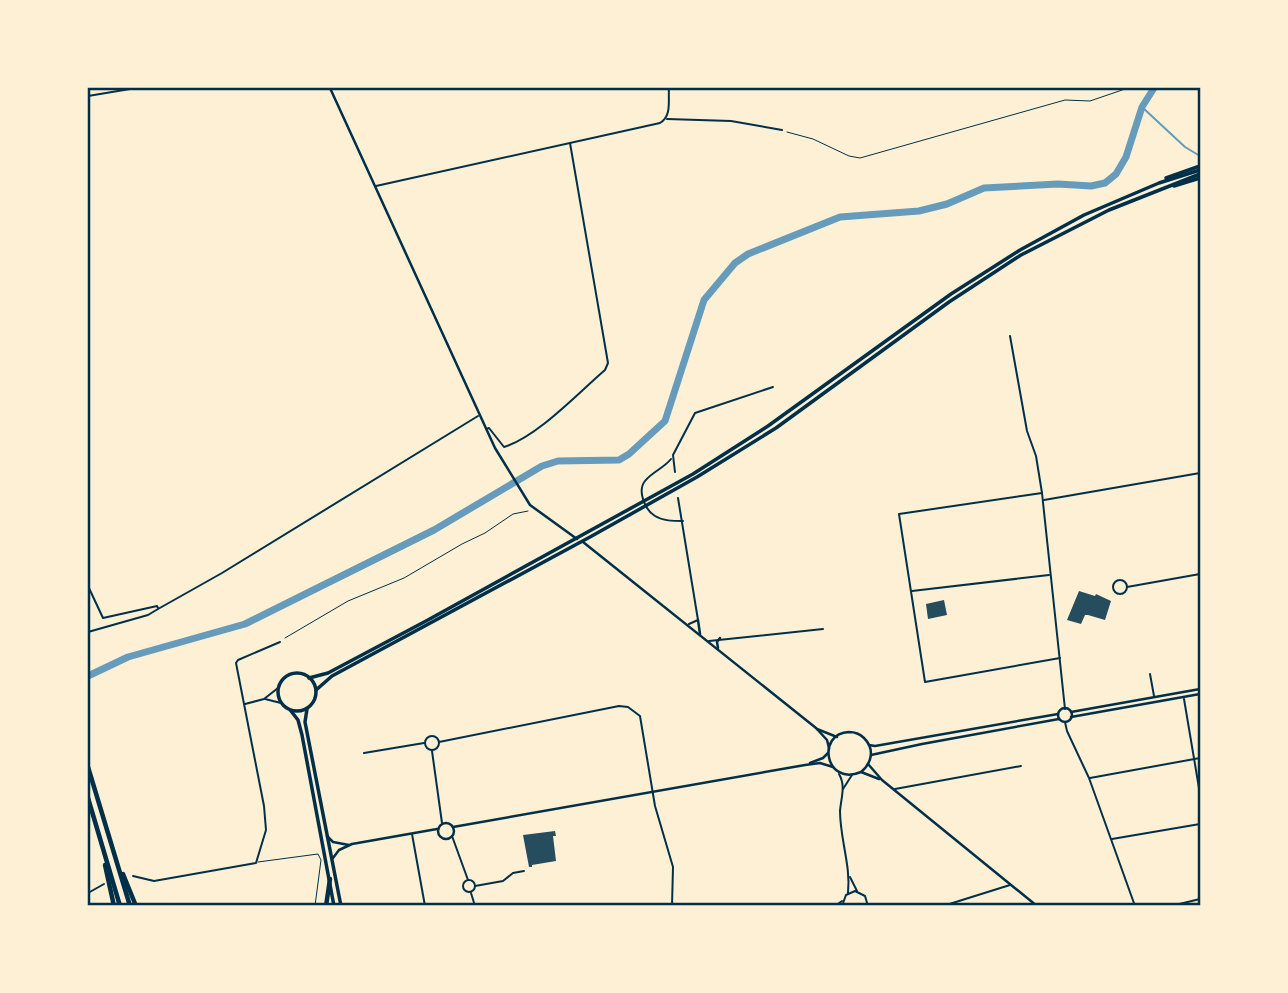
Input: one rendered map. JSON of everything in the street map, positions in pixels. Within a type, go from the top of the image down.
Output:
[{"type":"highway","points":[[88,767],[130,905]]},
{"type":"highway","points":[[88,798],[120,905]]},
{"type":"highway","points":[[94,820],[114,905]]},
{"type":"highway","points":[[117,862],[136,905]]},
{"type":"highway","points":[[326,905],[330,879]]},
{"type":"main road","points":[[695,475],[768,426],[951,294],[1020,250],[1084,215],[1159,183],[1200,172]]},
{"type":"main road","points":[[316,691],[332,676],[776,428],[949,302],[1021,255],[1109,210],[1200,172]]},
{"type":"main road","points":[[309,678],[328,673],[658,496]]},
{"type":"main road","points":[[334,905],[302,735],[298,720],[291,710],[281,703],[278,688],[283,679],[291,674],[301,674],[309,678],[316,691],[315,700],[307,709],[304,722],[341,905]]},
{"type":"main road","points":[[291,710],[307,709]]},
{"type":"street","points":[[88,96],[136,88]]},
{"type":"street","points":[[330,88],[479,416],[532,508],[586,544],[718,648],[816,728],[827,740],[829,748]]},
{"type":"street","points":[[666,119],[668,88]]},
{"type":"street","points":[[375,186],[660,123],[666,119],[731,121],[782,130]]},
{"type":"street","points":[[486,429],[489,428],[504,447],[523,439],[605,370],[608,363],[570,143]]},
{"type":"street","points":[[1010,336],[1027,431],[1036,456],[1042,493],[1065,709]]},
{"type":"street","points":[[682,521],[654,515],[648,509],[642,498],[644,482],[672,459],[695,413],[773,387]]},
{"type":"street","points":[[88,632],[158,610],[479,416]]},
{"type":"street","points":[[672,459],[674,472]]},
{"type":"street","points":[[1043,501],[1200,473]]},
{"type":"street","points":[[1042,493],[899,514],[925,682],[1060,658]]},
{"type":"street","points":[[678,498],[700,634]]},
{"type":"street","points":[[1127,587],[1200,574]]},
{"type":"street","points":[[911,592],[1050,575]]},
{"type":"street","points":[[88,586],[103,618],[146,607],[157,606],[158,610]]},
{"type":"street","points":[[688,625],[698,620]]},
{"type":"street","points":[[708,641],[823,629]]},
{"type":"street","points":[[718,648],[717,642],[720,638]]},
{"type":"street","points":[[133,876],[154,880],[256,863],[266,830],[264,806],[236,663],[281,642]]},
{"type":"street","points":[[1150,674],[1154,697]]},
{"type":"street","points":[[244,704],[264,699],[278,688]]},
{"type":"street","points":[[1065,709],[1071,712],[1200,689]]},
{"type":"street","points":[[1065,722],[1071,717],[1200,695]]},
{"type":"street","points":[[1184,698],[1200,794]]},
{"type":"street","points":[[264,699],[281,703]]},
{"type":"street","points":[[424,743],[426,738],[432,736],[439,741],[619,706],[628,707],[640,716],[655,806],[673,867],[672,905]]},
{"type":"street","points":[[869,745],[1058,714],[1065,709]]},
{"type":"street","points":[[1071,712],[1071,717]]},
{"type":"street","points":[[1058,714],[1059,719]]},
{"type":"street","points":[[871,755],[1059,719],[1065,722]]},
{"type":"street","points":[[1065,722],[1089,778],[1136,905]]},
{"type":"street","points":[[816,728],[836,737]]},
{"type":"street","points":[[453,827],[805,765],[820,764],[852,775],[861,772],[868,764],[871,755],[869,745],[855,733],[842,733],[829,748],[833,767]]},
{"type":"street","points":[[432,751],[438,747],[439,741]]},
{"type":"street","points":[[424,743],[427,749],[432,751]]},
{"type":"street","points":[[364,753],[424,743]]},
{"type":"street","points":[[331,861],[339,850],[352,845],[437,830],[442,823],[432,751]]},
{"type":"street","points":[[805,765],[823,758],[828,753]]},
{"type":"street","points":[[1089,778],[1200,758]]},
{"type":"street","points":[[868,764],[882,780],[1037,905]]},
{"type":"street","points":[[894,790],[1021,766]]},
{"type":"street","points":[[835,905],[848,893],[850,877],[841,826],[843,790],[838,771]]},
{"type":"street","points":[[861,772],[882,780]]},
{"type":"street","points":[[843,790],[852,775]]},
{"type":"street","points":[[442,823],[450,823],[453,827]]},
{"type":"street","points":[[1111,839],[1200,824]]},
{"type":"street","points":[[453,827],[452,836],[468,880]]},
{"type":"street","points":[[437,830],[443,838],[452,836]]},
{"type":"street","points":[[412,834],[425,905]]},
{"type":"street","points":[[327,836],[338,844],[352,845]]},
{"type":"street","points":[[470,892],[475,886],[503,881],[513,873],[524,871]]},
{"type":"street","points":[[850,877],[858,892],[865,896],[867,905]]},
{"type":"street","points":[[468,880],[474,882],[475,886]]},
{"type":"street","points":[[468,880],[463,888],[470,892]]},
{"type":"street","points":[[88,893],[104,884]]},
{"type":"street","points":[[943,905],[1011,885]]},
{"type":"street","points":[[470,892],[475,905]]},
{"type":"street","points":[[848,893],[858,892]]},
{"type":"street","points":[[1171,905],[1200,899]]},
{"type":"street","points":[[842,905],[843,900]]},
{"type":"lane","points":[[256,863],[318,854],[321,860],[315,905]]},
{"type":"path","points":[[782,130],[860,158],[1065,100],[1090,101],[1128,88]]},
{"type":"path","points":[[281,642],[348,601],[404,578],[513,514],[532,508]]},
{"type":"building","points":[[1079,591],[1095,596],[1096,594],[1111,601],[1105,620],[1085,615],[1081,624],[1067,620]]},
{"type":"building","points":[[944,600],[947,615],[928,619],[926,604]]},
{"type":"building","points":[[555,831],[556,836],[553,836],[556,861],[529,867],[523,835]]},
{"type":"waterway","points":[[88,676],[128,657],[245,624],[434,530],[542,466],[558,461],[619,460],[665,421],[704,300],[735,263],[748,254],[840,217],[919,211],[947,204],[984,188],[1058,184],[1091,186],[1105,183],[1116,174],[1126,157],[1142,107],[1154,88]]},
{"type":"waterway","points":[[1142,107],[1185,147],[1200,156]]}]
